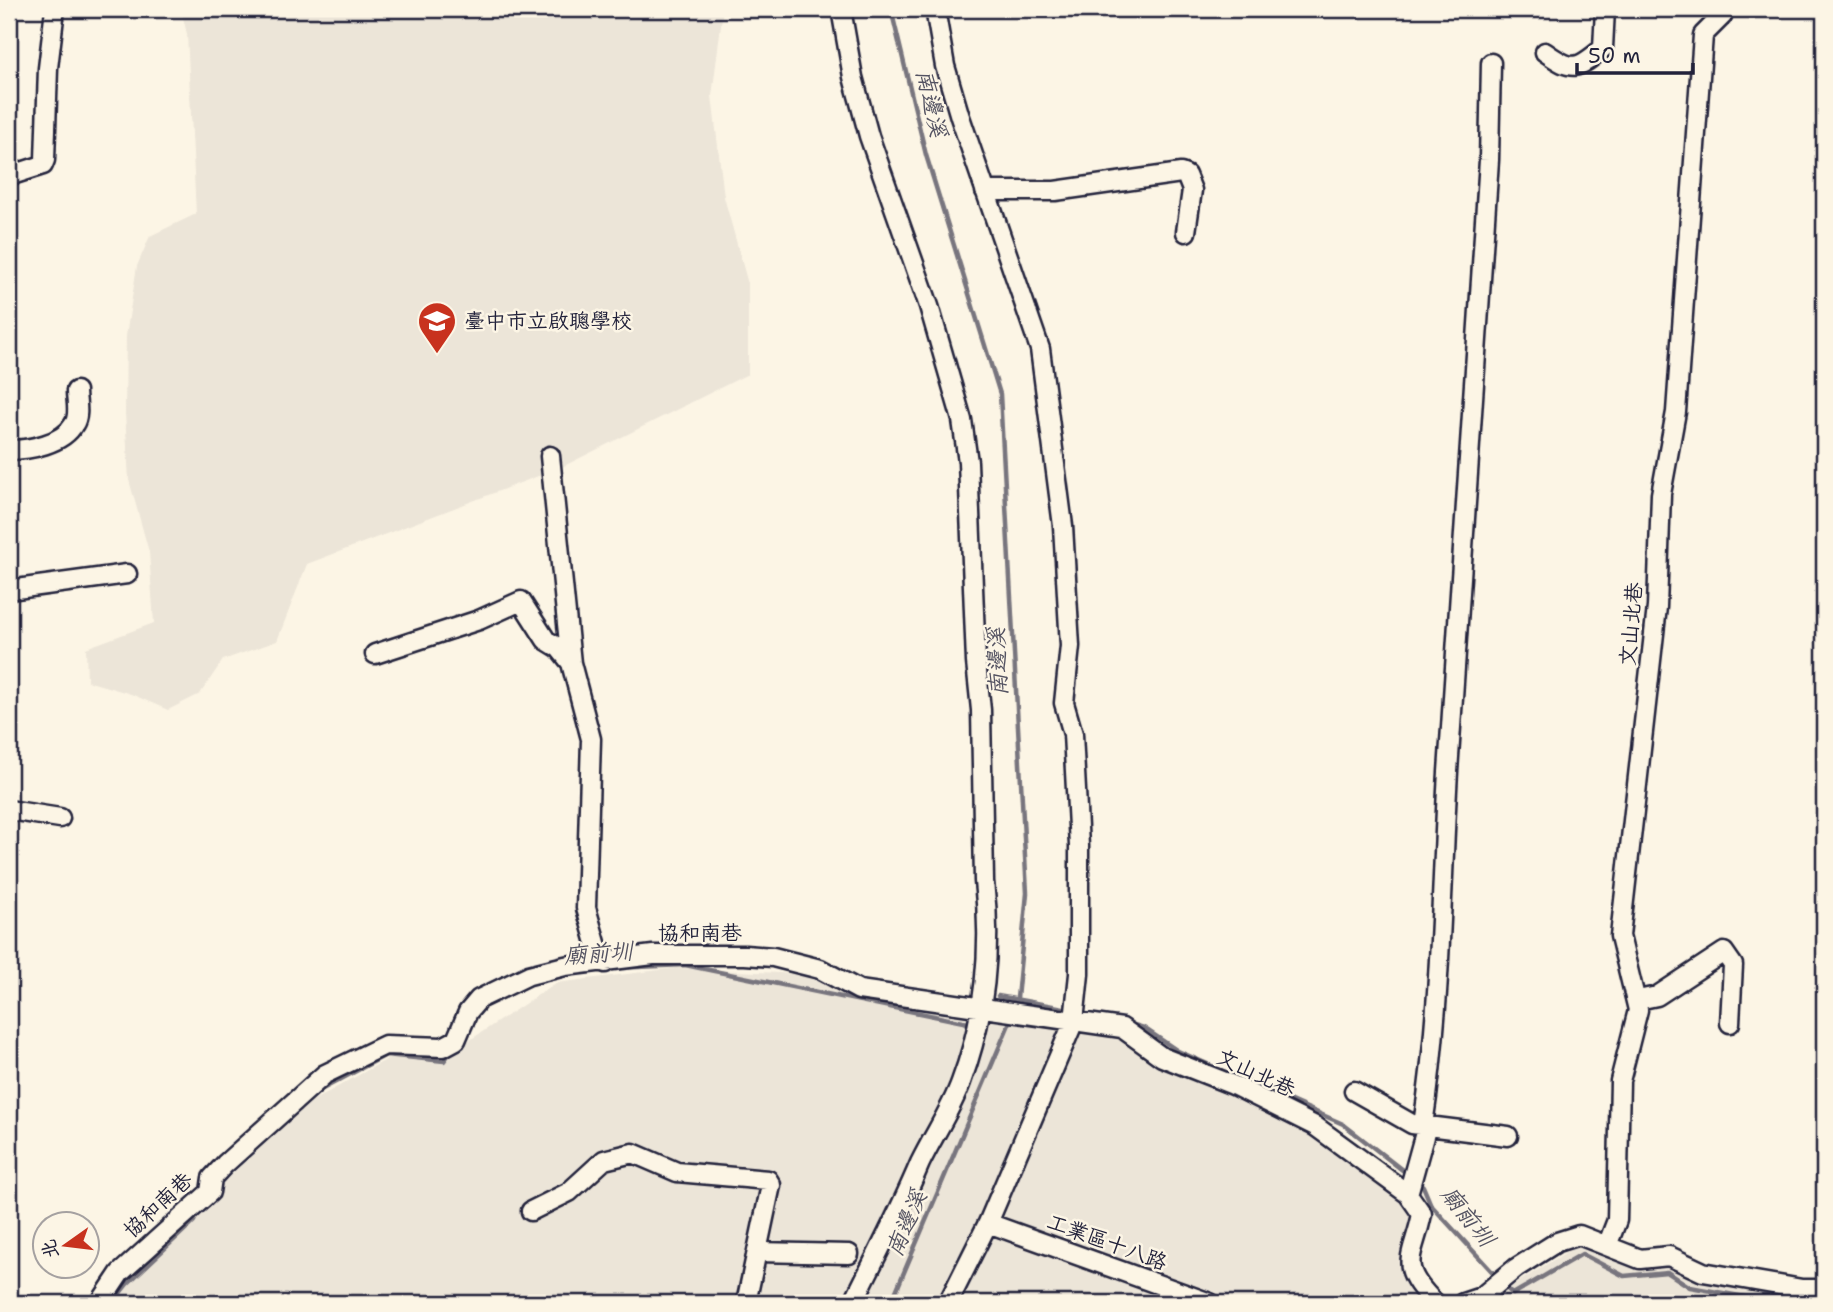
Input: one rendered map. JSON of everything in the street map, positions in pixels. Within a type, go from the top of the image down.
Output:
[{"type":"street","points":[[9,176],[43,165],[45,160],[48,68],[55,9]]},
{"type":"street","points":[[841,9],[853,77],[869,136],[929,306],[962,420],[968,462],[976,662],[981,710],[987,906],[982,1006],[961,1083],[921,1163],[907,1199],[853,1303]]},
{"type":"street","points":[[935,9],[945,66],[1040,349],[1057,465],[1070,646],[1064,702],[1073,734],[1079,846],[1079,974],[1074,1021],[988,1223],[948,1303]]},
{"type":"street","points":[[1545,52],[1566,67],[1583,66],[1603,48],[1605,9]]},
{"type":"street","name":"文山北巷","points":[[1607,1245],[1617,1220],[1620,1081],[1638,1000],[1620,936],[1657,607],[1661,494],[1676,412],[1703,35],[1723,16],[1724,9]]},
{"type":"street","points":[[1435,1303],[1410,1270],[1409,1260],[1422,1214],[1408,1194],[1423,1140],[1433,1061],[1449,755],[1489,160],[1491,63]]},
{"type":"street","points":[[985,191],[1055,191],[1181,173],[1186,175],[1192,190],[1186,232]]},
{"type":"street","points":[[9,450],[29,450],[55,440],[74,425],[77,411],[76,391]]},
{"type":"street","points":[[550,456],[571,663],[591,739],[586,908],[597,950],[605,962]]},
{"type":"street","points":[[9,590],[127,574]]},
{"type":"street","points":[[375,654],[479,620],[521,601],[546,640],[559,648],[571,663]]},
{"type":"street","points":[[9,810],[61,818]]},
{"type":"street","points":[[1638,1000],[1657,996],[1724,953],[1733,965],[1730,1023]]},
{"type":"street","name":"協和南巷","points":[[100,1303],[120,1273],[211,1192],[212,1178],[225,1164],[324,1074],[385,1045],[443,1047],[456,1040],[468,1012],[479,999],[529,975],[565,966],[666,955],[773,957],[820,969],[859,990],[1074,1021]]},
{"type":"street","name":"文山北巷","points":[[1074,1021],[1122,1028],[1163,1057],[1233,1085],[1315,1126],[1408,1194]]},
{"type":"street","points":[[1354,1091],[1412,1124],[1508,1136]]},
{"type":"street","points":[[531,1211],[569,1192],[604,1160],[633,1153],[677,1172],[768,1180],[771,1185],[746,1303]]},
{"type":"street","name":"工業區十八路","points":[[988,1223],[1210,1303]]},
{"type":"street","points":[[1464,1303],[1480,1297],[1516,1268],[1571,1236],[1579,1235],[1640,1259],[1669,1256],[1703,1272],[1802,1289],[1824,1289]]},
{"type":"street","points":[[757,1252],[849,1254]]},
{"type":"shaded area","name":"臺中市立啟聰學校","points":[[181,9],[723,9],[712,96],[724,197],[748,284],[748,374],[562,467],[307,564],[277,641],[223,660],[200,694],[168,710],[131,694],[87,681],[86,648],[154,623],[149,552],[129,480],[125,413],[126,336],[137,266],[150,236],[196,214],[187,34]]},
{"type":"shaded area","points":[[675,968],[799,974],[978,1012],[1122,1031],[1329,1136],[1421,1212],[1407,1254],[1427,1303],[101,1303],[298,1109],[391,1057],[455,1050],[556,983]]},
{"type":"shaded area","points":[[1591,1243],[1824,1293],[1824,1303],[1485,1303],[1574,1247]]},
{"type":"waterway","name":"南邊溪","points":[[891,9],[926,155],[1000,394],[1027,893],[1016,1009]]},
{"type":"waterway","name":"廟前圳","points":[[614,968],[685,965],[968,1023]]},
{"type":"waterway","name":"廟前圳","points":[[998,996],[1069,1009]]},
{"type":"waterway","name":"南邊溪","points":[[891,1303],[1012,1017]]},
{"type":"waterway","name":"廟前圳","points":[[1127,1023],[1144,1028],[1178,1051],[1343,1124],[1410,1176]]},
{"type":"waterway","name":"廟前圳","points":[[315,1093],[386,1055],[444,1061],[452,1050]]},
{"type":"waterway","name":"廟前圳","points":[[1417,1181],[1423,1186],[1431,1205],[1498,1278]]},
{"type":"waterway","name":"廟前圳","points":[[112,1303],[127,1284],[194,1221],[198,1213]]},
{"type":"waterway","name":"廟前圳","points":[[1503,1285],[1513,1294],[1582,1254],[1624,1276],[1667,1272],[1690,1287],[1767,1301],[1812,1303]]},
{"type":"place","name":"臺中市立啟聰學校","points":[[437,355]]}]
